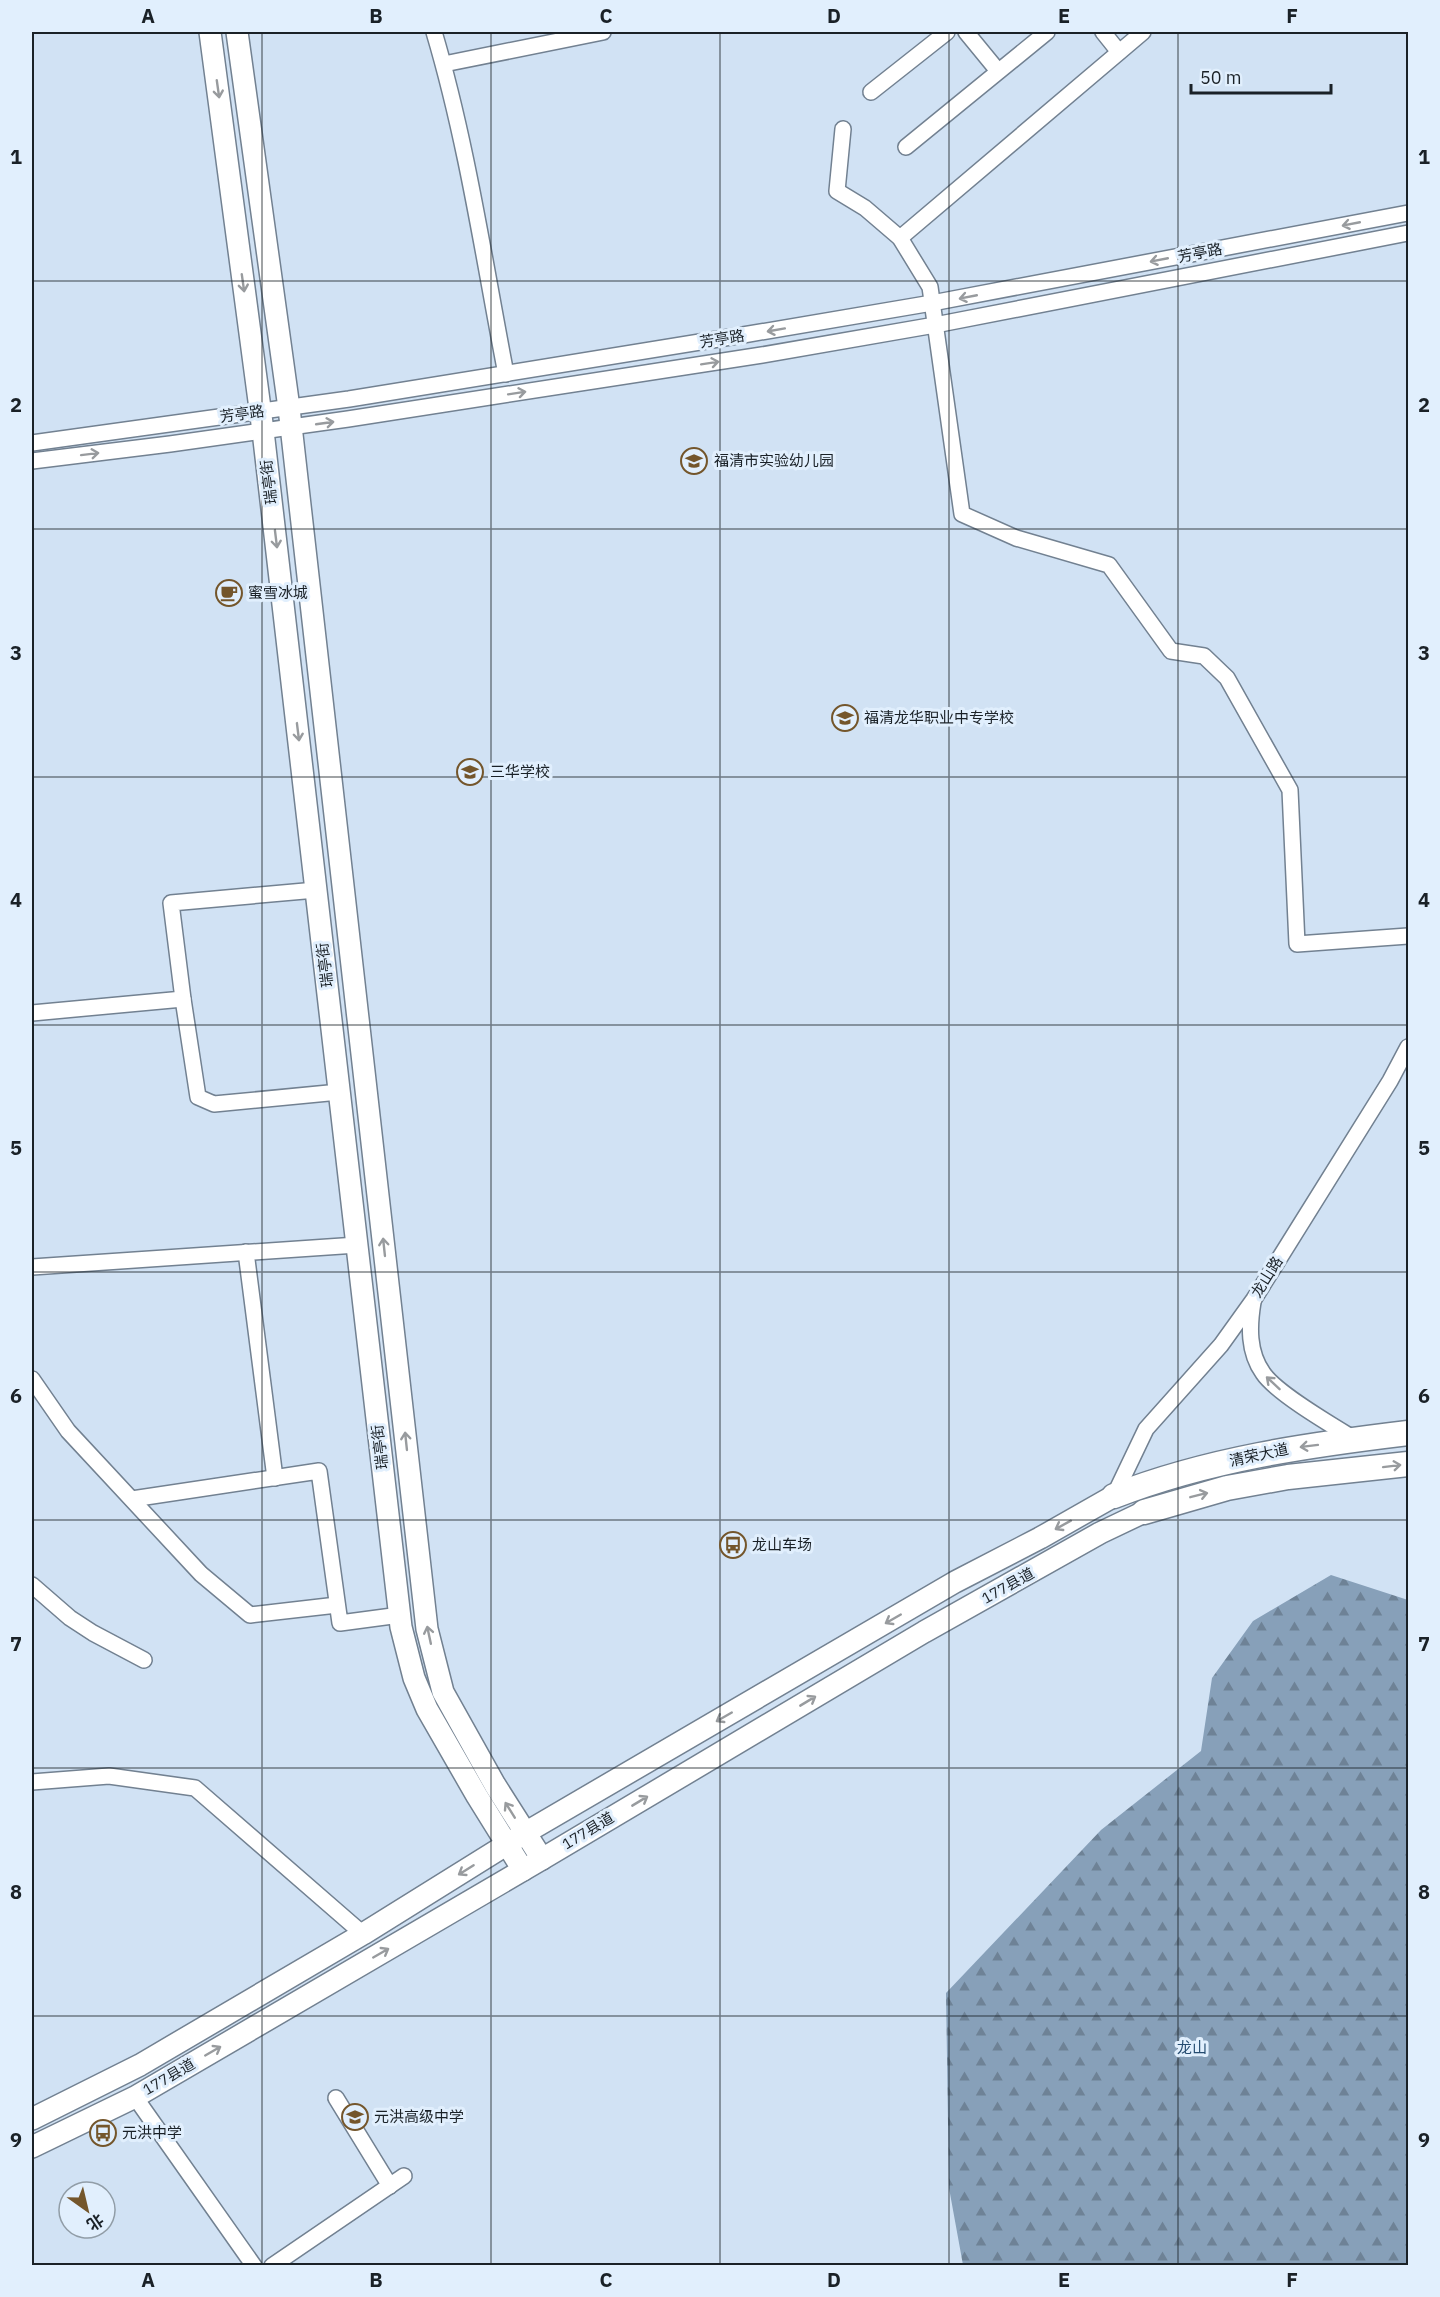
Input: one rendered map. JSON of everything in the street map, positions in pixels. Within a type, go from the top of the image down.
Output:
[{"type":"main road","name":"瑞亭街","points":[[210,32],[262,421],[400,1615],[414,1678],[427,1709],[523,1870]]},
{"type":"main road","name":"瑞亭街","points":[[237,32],[290,418],[427,1629],[442,1692],[542,1859]]},
{"type":"main road","name":"清荣大道","points":[[1114,1496],[1208,1466],[1289,1448],[1408,1433]]},
{"type":"main road","name":"清荣大道","points":[[1143,1512],[1227,1488],[1288,1477],[1408,1464]]},
{"type":"main road","name":"177县道","points":[[32,2119],[140,2064],[363,1934],[525,1833],[955,1582],[1114,1496]]},
{"type":"main road","name":"177县道","points":[[32,2147],[135,2097],[924,1632],[1100,1533],[1143,1512]]},
{"type":"street","points":[[434,32],[444,64],[468,174],[506,374]]},
{"type":"street","points":[[444,64],[603,32]]},
{"type":"street","points":[[871,92],[947,32]]},
{"type":"street","points":[[966,32],[998,71]]},
{"type":"street","points":[[906,147],[1047,32]]},
{"type":"street","points":[[1103,32],[1119,52]]},
{"type":"street","points":[[900,238],[1143,32]]},
{"type":"street","points":[[843,129],[837,191],[865,208],[900,238],[930,287],[962,514],[1016,538],[1109,565],[1171,651],[1203,656],[1227,678],[1290,790],[1298,944],[1408,936]]},
{"type":"street","name":"芳亭路","points":[[290,418],[506,374],[932,303],[1408,213]]},
{"type":"street","name":"芳亭路","points":[[32,443],[290,418],[750,357],[935,325],[1408,234]]},
{"type":"street","name":"芳亭路","points":[[32,461],[262,421]]},
{"type":"street","points":[[316,890],[171,903],[198,1097],[214,1104],[339,1092]]},
{"type":"street","points":[[32,1013],[183,999]]},
{"type":"street","name":"龙山路","points":[[1114,1496],[1146,1429],[1221,1345],[1254,1299],[1390,1081],[1408,1047]]},
{"type":"street","points":[[32,1267],[357,1245]]},
{"type":"street","points":[[246,1252],[275,1478]]},
{"type":"street","points":[[1254,1299],[1250,1324],[1251,1341],[1252,1349],[1263,1373],[1277,1388],[1356,1440]]},
{"type":"street","points":[[32,1379],[68,1431],[201,1574],[250,1615],[337,1605]]},
{"type":"street","points":[[132,1499],[319,1471],[340,1623],[400,1615]]},
{"type":"street","points":[[32,1585],[70,1618],[144,1660]]},
{"type":"street","points":[[32,1782],[110,1776],[195,1788],[363,1934]]},
{"type":"street","points":[[135,2097],[254,2265]]},
{"type":"street","points":[[336,2098],[390,2186]]},
{"type":"street","points":[[272,2265],[404,2176]]},
{"type":"green space","name":"龙山","points":[[1331,1575],[1408,1600],[1408,2265],[963,2265],[949,2188],[946,1993],[1101,1830],[1201,1751],[1212,1678],[1253,1621]]},
{"type":"place","name":"福清市实验幼儿园","points":[[694,461]]},
{"type":"place","name":"蜜雪冰城","points":[[229,593]]},
{"type":"place","name":"福清龙华职业中专学校","points":[[845,718]]},
{"type":"place","name":"三华学校","points":[[470,772]]},
{"type":"place","name":"龙山车场","points":[[733,1545]]},
{"type":"place","name":"元洪高级中学","points":[[355,2117]]},
{"type":"place","name":"元洪中学","points":[[103,2133]]}]
